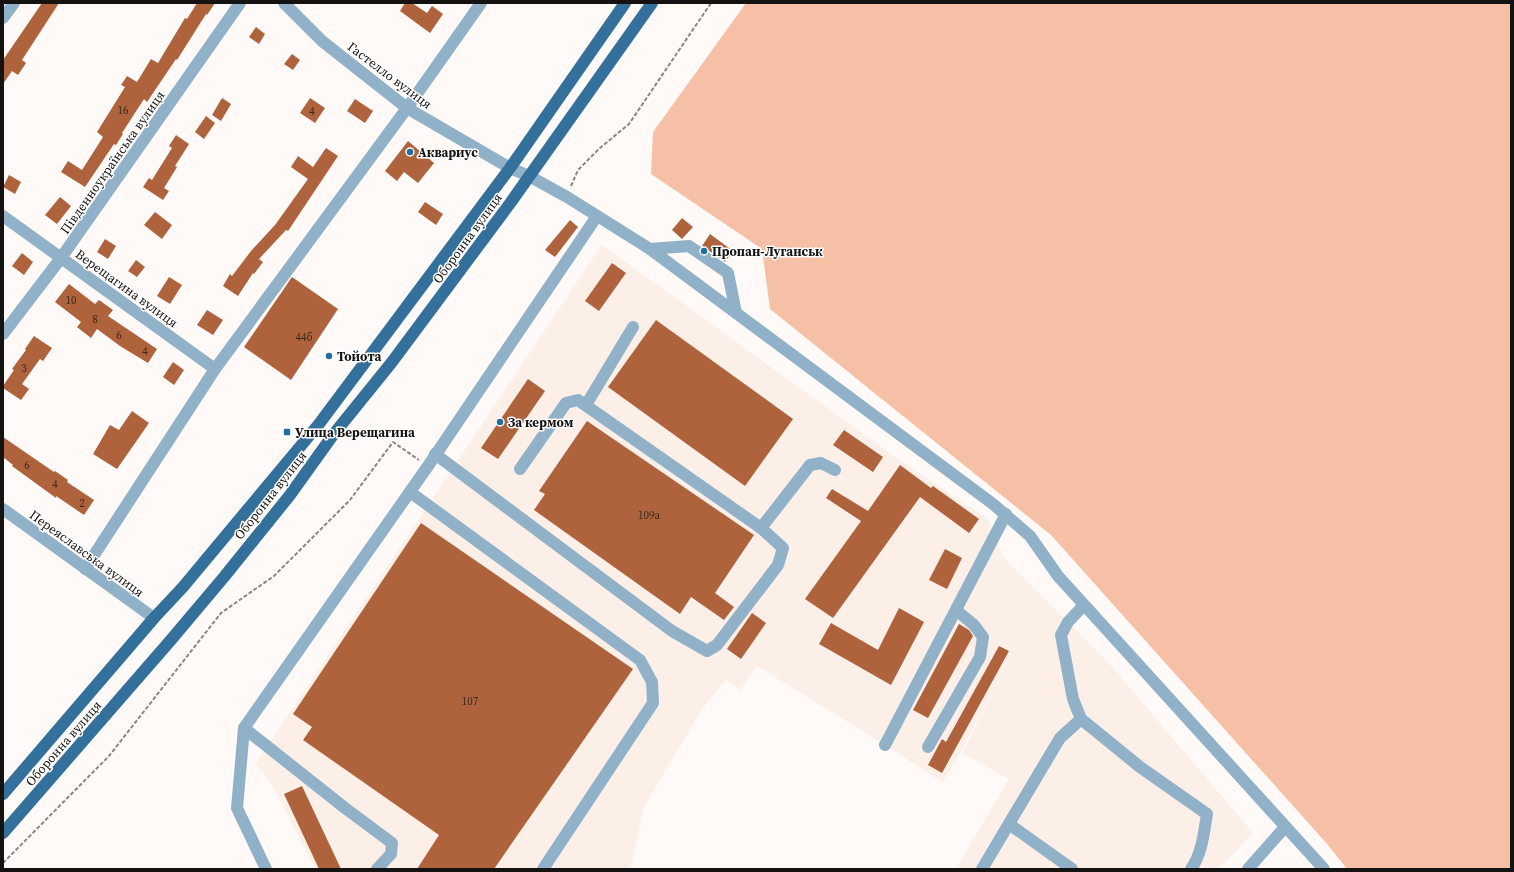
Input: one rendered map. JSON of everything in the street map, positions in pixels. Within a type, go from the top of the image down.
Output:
[{"type":"main road","name":"Оборонна вулиця","points":[[3,794],[154,618],[183,587],[319,424],[510,168],[625,3]]},
{"type":"main road","name":"Оборонна вулиця","points":[[3,833],[170,641],[280,507],[333,435],[392,362],[511,202],[652,3]]},
{"type":"street","points":[[3,18],[14,3]]},
{"type":"street","name":"Південноукраїнська вулиця","points":[[3,334],[61,258],[240,3]]},
{"type":"street","name":"Гастелло вулиця","points":[[284,3],[322,41],[407,108],[510,168],[529,176],[567,197],[650,249],[1006,514],[1030,536],[1058,576],[1324,869]]},
{"type":"street","points":[[85,569],[215,368],[407,108],[481,3]]},
{"type":"street","name":"Верещагина вулиця","points":[[3,216],[215,368]]},
{"type":"street","points":[[266,869],[237,808],[244,728],[428,466],[597,216]]},
{"type":"street","points":[[650,249],[690,246],[728,273],[736,313]]},
{"type":"street","points":[[586,405],[633,327]]},
{"type":"street","points":[[435,454],[672,631],[707,651],[717,645],[778,564],[783,548],[761,528],[578,400],[566,403],[520,469]]},
{"type":"street","points":[[761,528],[810,465],[821,463],[835,470]]},
{"type":"street","points":[[410,492],[640,660],[652,682],[653,703],[543,869]]},
{"type":"street","name":"Переяславська вулиця","points":[[3,509],[154,618]]},
{"type":"street","points":[[885,745],[1006,514]]},
{"type":"street","points":[[1084,605],[1068,622],[1061,635],[1073,699],[1081,719],[1140,767],[1207,814],[1203,838],[1191,869]]},
{"type":"street","points":[[928,747],[980,657],[983,637],[974,624],[956,610]]},
{"type":"street","points":[[982,869],[1060,738],[1081,719]]},
{"type":"street","points":[[244,728],[345,808],[392,843],[391,854],[376,869]]},
{"type":"street","points":[[1009,824],[1056,865],[1072,869]]},
{"type":"street","points":[[1248,869],[1286,827]]},
{"type":"path","points":[[567,197],[578,170],[600,148],[629,124],[711,3]]},
{"type":"path","points":[[3,863],[109,756],[221,613],[274,576],[350,500],[393,442],[428,466]]},
{"type":"shaded area","points":[[746,3],[1511,3],[1511,869],[1347,869],[1328,845],[1051,535],[770,309],[762,249],[651,174],[653,132]]},
{"type":"shaded area","points":[[602,245],[898,459],[988,519],[1003,557],[1107,661],[1253,833],[1219,869],[956,869],[1009,779],[962,753],[1002,677],[943,783],[890,748],[757,666],[740,690],[726,680],[703,707],[644,807],[630,869],[315,869],[272,785],[256,763]]},
{"type":"building","points":[[42,3],[59,3],[22,60],[26,63],[18,75],[12,71],[3,84],[3,60]]},
{"type":"building","points":[[197,3],[215,3],[147,102],[144,99],[116,145],[114,144],[85,187],[61,172],[68,161],[82,170],[103,137],[97,132],[125,87],[121,85],[127,76],[137,82],[151,59],[158,63],[185,18],[187,19]]},
{"type":"building","points":[[405,3],[412,3],[427,13],[432,6],[443,14],[430,33],[400,11]]},
{"type":"building","points":[[256,27],[265,34],[259,44],[249,37]]},
{"type":"building","points":[[292,54],[300,60],[293,70],[284,64]]},
{"type":"building","points":[[222,98],[231,104],[221,121],[212,115]]},
{"type":"building","points":[[310,98],[325,108],[315,123],[300,113]]},
{"type":"building","points":[[355,99],[373,111],[365,123],[347,111]]},
{"type":"building","points":[[206,116],[215,123],[204,139],[195,132]]},
{"type":"building","points":[[176,135],[189,144],[175,166],[177,167],[164,188],[169,191],[163,200],[143,187],[149,178],[152,180],[172,148],[169,146]]},
{"type":"building","name":"Аквариус","points":[[408,141],[434,163],[418,183],[404,172],[397,181],[385,171]]},
{"type":"building","points":[[326,148],[338,156],[288,231],[286,230],[259,259],[263,262],[254,274],[253,273],[238,296],[223,286],[230,274],[232,276],[251,251],[275,225],[308,179],[291,167],[298,156],[313,167]]},
{"type":"building","points":[[9,175],[21,182],[15,194],[3,187]]},
{"type":"building","points":[[60,197],[71,206],[57,224],[45,215]]},
{"type":"building","points":[[425,202],[443,214],[436,225],[418,212]]},
{"type":"building","points":[[155,212],[172,225],[162,239],[144,225]]},
{"type":"building","points":[[682,218],[693,227],[682,239],[672,230]]},
{"type":"building","points":[[570,220],[578,227],[555,257],[545,250]]},
{"type":"building","points":[[710,234],[733,251],[725,262],[702,246]]},
{"type":"building","points":[[105,239],[116,246],[108,259],[97,252]]},
{"type":"building","points":[[22,253],[33,262],[24,275],[12,266]]},
{"type":"building","points":[[136,260],[145,267],[137,277],[128,271]]},
{"type":"building","points":[[612,263],[626,273],[599,311],[585,301]]},
{"type":"building","points":[[169,277],[182,285],[170,304],[157,296]]},
{"type":"building","points":[[292,277],[338,309],[291,380],[244,347]]},
{"type":"building","points":[[69,284],[95,304],[99,300],[113,310],[108,316],[157,349],[148,363],[120,346],[97,329],[91,338],[77,327],[81,322],[55,302]]},
{"type":"building","points":[[207,310],[223,320],[213,335],[197,325]]},
{"type":"building","points":[[656,320],[793,419],[745,486],[608,387]]},
{"type":"building","points":[[34,336],[52,348],[43,361],[40,359],[22,384],[29,389],[21,400],[3,388],[3,386],[14,370],[12,369]]},
{"type":"building","points":[[173,362],[184,370],[174,385],[163,377]]},
{"type":"building","points":[[528,379],[545,391],[498,459],[481,448]]},
{"type":"building","points":[[132,411],[149,423],[117,469],[93,454],[110,425],[119,430]]},
{"type":"building","points":[[587,421],[754,535],[715,593],[734,607],[724,620],[691,597],[680,614],[534,510],[545,494],[539,491]]},
{"type":"building","points":[[844,430],[883,457],[873,472],[833,445]]},
{"type":"building","points":[[3,437],[68,480],[67,482],[94,500],[84,515],[56,496],[56,498],[12,466],[13,465],[3,457]]},
{"type":"building","points":[[900,465],[931,488],[933,486],[979,519],[969,533],[920,497],[833,618],[805,599],[861,521],[826,498],[832,489],[868,511]]},
{"type":"building","points":[[421,523],[633,669],[494,869],[417,869],[439,835],[303,740],[312,727],[293,714]]},
{"type":"building","points":[[945,549],[962,558],[947,589],[929,580]]},
{"type":"building","points":[[899,608],[924,622],[891,685],[819,644],[831,623],[878,650]]},
{"type":"building","points":[[752,613],[766,623],[741,659],[727,649]]},
{"type":"building","points":[[959,624],[969,630],[973,636],[928,718],[913,710]]},
{"type":"building","points":[[999,646],[1009,651],[942,773],[928,765],[942,739],[946,742]]},
{"type":"building","points":[[302,786],[341,869],[319,869],[284,794]]},
{"type":"place","name":"Аквариус","points":[[410,152]]},
{"type":"place","name":"Пропан-Луганськ","points":[[704,251]]},
{"type":"place","name":"Тойота","points":[[329,356]]},
{"type":"place","name":"За кермом","points":[[500,422]]},
{"type":"place","name":"Улица Верещагина","points":[[287,432]]}]
